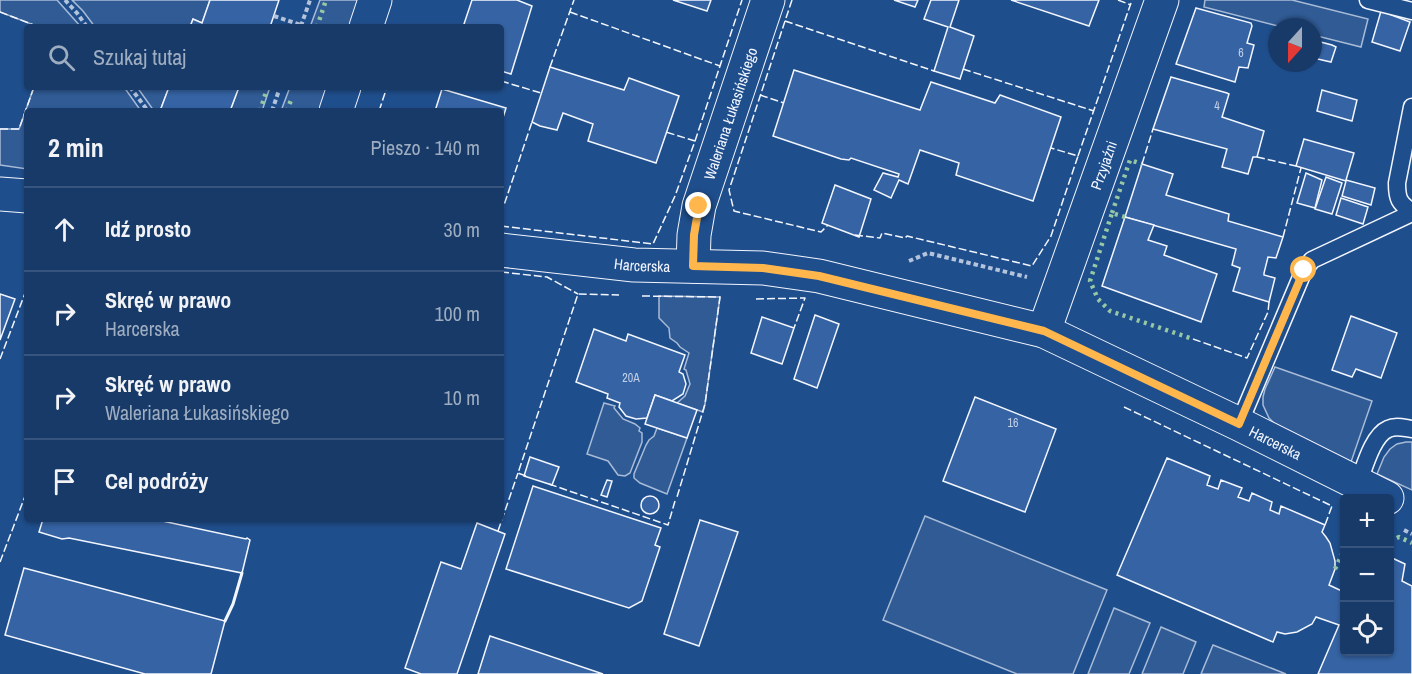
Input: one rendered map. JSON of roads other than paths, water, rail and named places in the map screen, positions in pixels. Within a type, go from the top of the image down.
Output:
[{"type":"street","points":[[367,24],[375,0]]},
{"type":"street","name":"Waleriana Łukasińskiego","points":[[693,266],[694,235],[699,206],[768,0]]},
{"type":"street","name":"Przyjaźni","points":[[1044,331],[1162,0]]},
{"type":"street","points":[[337,108],[343,90]]},
{"type":"street","points":[[0,194],[24,196]]},
{"type":"street","name":"Harcerska","points":[[504,250],[634,265],[763,268],[819,276],[1044,331],[1239,424],[1378,494]]},
{"type":"street","name":"Harcerska","points":[[1394,502],[1412,510]]},
{"type":"lane","points":[[1368,0],[1412,11]]},
{"type":"lane","points":[[1239,424],[1304,270],[1312,260],[1412,213],[1401,205],[1397,194],[1397,183],[1412,106]]},
{"type":"lane","points":[[1358,484],[1372,448],[1380,435],[1389,429],[1400,427],[1412,429]]}]
